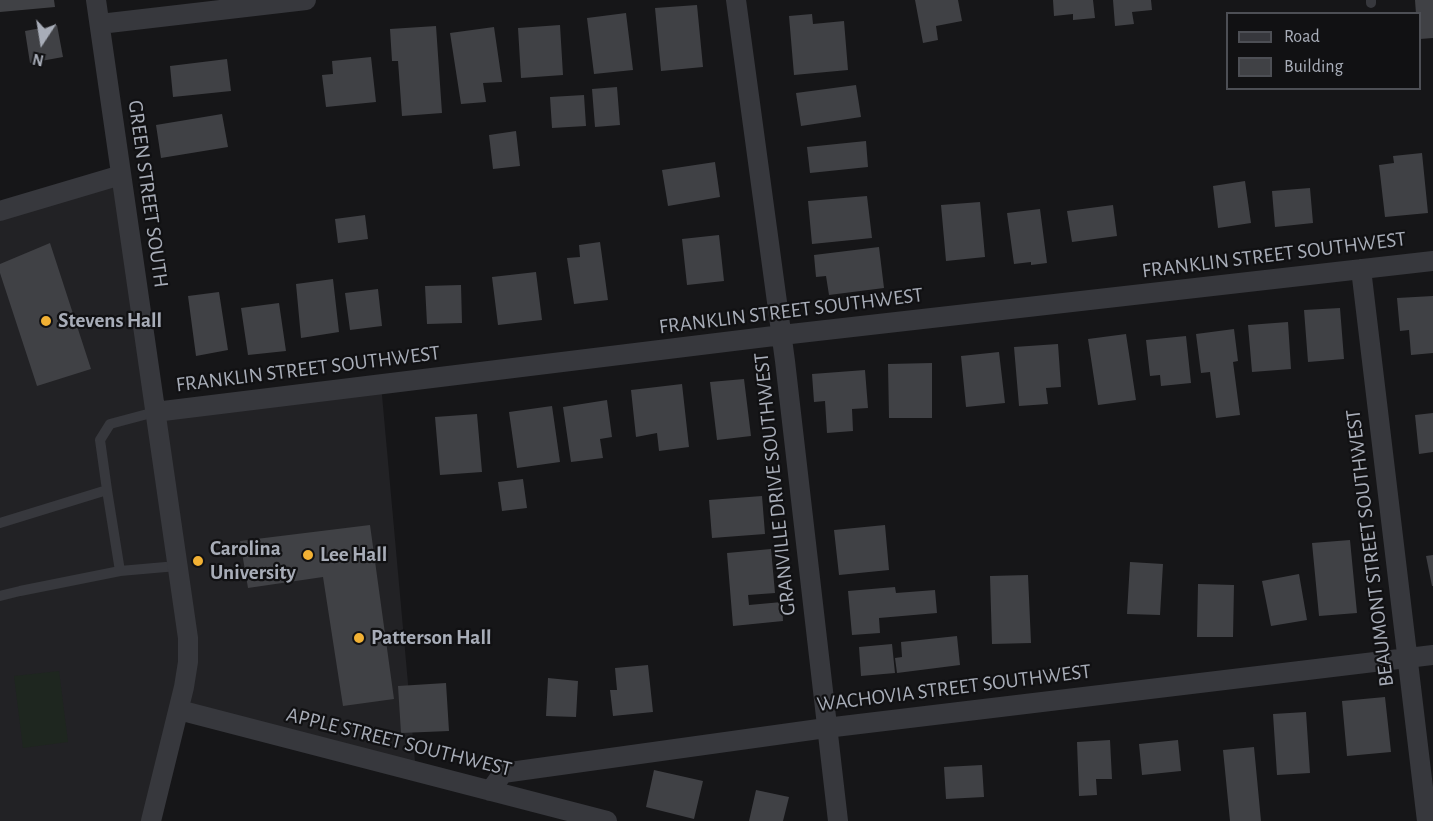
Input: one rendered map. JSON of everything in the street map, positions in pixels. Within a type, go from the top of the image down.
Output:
[{"type":"street","name":"GREEN STREET SOUTH","points":[[96,0],[188,638],[188,662],[179,710],[152,821]]},
{"type":"street","points":[[100,24],[306,0]]},
{"type":"street","name":"GRANVILLE DRIVE SOUTHWEST","points":[[736,0],[782,335],[838,821]]},
{"type":"street","points":[[0,211],[121,175]]},
{"type":"street","name":"FRANKLIN STREET SOUTHWEST","points":[[155,411],[782,335],[1433,261]]},
{"type":"street","name":"BEAUMONT STREET SOUTHWEST","points":[[1361,269],[1427,821]]},
{"type":"street","name":"WACHOVIA STREET SOUTHWEST","points":[[490,790],[503,773],[826,728],[1433,655]]},
{"type":"street","name":"APPLE STREET SOUTHWEST","points":[[179,710],[607,821]]},
{"type":"lane","points":[[120,571],[100,440],[110,424],[155,411]]},
{"type":"lane","points":[[0,523],[107,490]]},
{"type":"lane","points":[[0,596],[120,571],[177,566]]},
{"type":"shaded area","name":"Carolina University","points":[[121,175],[155,411],[381,384],[416,772],[179,710],[151,821],[0,821],[0,211]]},
{"type":"shaded area","points":[[59,671],[68,742],[23,748],[14,676]]},
{"type":"building","points":[[0,0],[54,0],[55,7],[0,12]]},
{"type":"building","points":[[915,0],[958,0],[962,21],[936,26],[938,40],[923,43]]},
{"type":"building","points":[[1053,0],[1093,0],[1095,18],[1073,20],[1073,14],[1054,16]]},
{"type":"building","points":[[1113,0],[1151,0],[1152,10],[1132,12],[1134,24],[1115,26]]},
{"type":"building","points":[[1415,0],[1433,0],[1433,38],[1421,39],[1421,12],[1416,12]]},
{"type":"building","points":[[697,5],[703,67],[661,71],[655,8]]},
{"type":"building","points":[[626,13],[633,70],[594,74],[587,18]]},
{"type":"building","points":[[812,14],[813,24],[844,21],[848,70],[794,75],[789,16]]},
{"type":"building","points":[[57,25],[63,57],[30,63],[25,31]]},
{"type":"building","points":[[560,25],[563,75],[521,78],[518,28]]},
{"type":"building","points":[[436,26],[442,113],[402,116],[398,61],[392,61],[390,29]]},
{"type":"building","points":[[494,27],[502,82],[483,83],[486,102],[461,104],[450,33]]},
{"type":"building","points":[[371,57],[376,102],[326,107],[322,75],[333,74],[332,61]]},
{"type":"building","points":[[227,59],[231,91],[173,97],[170,66]]},
{"type":"building","points":[[856,85],[861,117],[801,126],[796,93]]},
{"type":"building","points":[[617,87],[620,125],[595,127],[592,89]]},
{"type":"building","points":[[584,95],[586,126],[552,128],[550,97]]},
{"type":"building","points":[[222,114],[228,147],[161,158],[156,125]]},
{"type":"building","points":[[516,131],[520,166],[493,169],[489,135]]},
{"type":"building","points":[[866,141],[868,167],[810,173],[807,147]]},
{"type":"building","points":[[1422,153],[1428,213],[1385,217],[1379,165],[1394,163],[1393,156]]},
{"type":"building","points":[[715,162],[720,197],[668,206],[662,170]]},
{"type":"building","points":[[1245,181],[1251,223],[1218,228],[1213,186]]},
{"type":"building","points":[[1310,188],[1313,223],[1275,227],[1272,191]]},
{"type":"building","points":[[867,196],[872,238],[812,244],[808,201]]},
{"type":"building","points":[[980,202],[985,257],[946,261],[941,205]]},
{"type":"building","points":[[1113,205],[1117,236],[1072,242],[1067,211]]},
{"type":"building","points":[[1040,209],[1047,263],[1014,264],[1007,213]]},
{"type":"building","points":[[365,215],[368,239],[338,243],[335,219]]},
{"type":"building","points":[[719,235],[724,281],[687,285],[682,239]]},
{"type":"building","points":[[600,242],[608,300],[574,304],[567,258],[580,257],[579,245]]},
{"type":"building","name":"Stevens Hall","points":[[50,243],[91,369],[37,386],[0,273],[0,264]]},
{"type":"building","points":[[879,247],[884,288],[829,295],[826,276],[816,277],[814,255]]},
{"type":"building","points":[[536,272],[542,320],[498,325],[492,277]]},
{"type":"building","points":[[333,279],[339,332],[301,338],[296,284]]},
{"type":"building","points":[[461,285],[462,323],[427,324],[425,286]]},
{"type":"building","points":[[378,289],[382,326],[350,330],[345,293]]},
{"type":"building","points":[[219,292],[228,350],[196,356],[188,296]]},
{"type":"building","points":[[1433,296],[1433,353],[1411,355],[1409,330],[1400,331],[1397,298]]},
{"type":"building","points":[[279,303],[286,351],[248,355],[241,308]]},
{"type":"building","points":[[1340,308],[1344,359],[1308,362],[1304,310]]},
{"type":"building","points":[[1288,322],[1291,369],[1252,372],[1248,325]]},
{"type":"building","points":[[1234,329],[1238,361],[1233,362],[1240,415],[1216,418],[1210,372],[1201,373],[1196,334]]},
{"type":"building","points":[[1126,334],[1136,400],[1098,405],[1088,339]]},
{"type":"building","points":[[1186,336],[1191,383],[1161,386],[1160,375],[1150,376],[1146,340]]},
{"type":"building","points":[[1058,344],[1061,387],[1046,388],[1048,404],[1019,406],[1014,347]]},
{"type":"building","points":[[999,352],[1005,403],[966,407],[961,356]]},
{"type":"building","points":[[932,363],[932,418],[889,418],[888,364]]},
{"type":"building","points":[[865,370],[868,408],[852,409],[853,431],[827,433],[825,401],[814,402],[812,374]]},
{"type":"building","points":[[744,379],[751,436],[717,440],[710,382]]},
{"type":"building","points":[[682,384],[689,447],[659,451],[657,433],[636,437],[631,390]]},
{"type":"building","points":[[607,400],[612,437],[600,439],[603,458],[571,462],[563,407]]},
{"type":"building","points":[[552,406],[560,462],[517,468],[509,412]]},
{"type":"building","points":[[1433,413],[1433,452],[1419,454],[1415,415]]},
{"type":"building","points":[[477,414],[482,472],[440,475],[435,417]]},
{"type":"building","points":[[523,479],[527,508],[502,511],[498,482]]},
{"type":"building","points":[[762,496],[765,534],[712,538],[709,500]]},
{"type":"building","points":[[370,525],[394,699],[343,706],[323,577],[248,588],[240,541]]},
{"type":"building","points":[[885,525],[889,570],[839,575],[834,530]]},
{"type":"building","points":[[1350,540],[1357,613],[1319,616],[1312,543]]},
{"type":"building","points":[[771,549],[775,593],[748,595],[749,605],[782,602],[783,621],[733,626],[727,553]]},
{"type":"building","points":[[1433,555],[1433,586],[1432,586],[1426,556]]},
{"type":"building","points":[[1130,562],[1163,564],[1160,615],[1127,614]]},
{"type":"building","points":[[1299,574],[1307,620],[1271,626],[1262,581]]},
{"type":"building","points":[[1028,575],[1031,643],[992,644],[990,576]]},
{"type":"building","points":[[1198,584],[1234,585],[1233,637],[1197,637]]},
{"type":"building","points":[[895,587],[896,593],[935,590],[937,613],[879,618],[880,633],[852,635],[848,591]]},
{"type":"building","points":[[957,636],[960,665],[897,673],[895,658],[902,657],[901,642]]},
{"type":"building","points":[[892,644],[895,673],[861,676],[859,647]]},
{"type":"building","points":[[648,665],[653,712],[613,716],[610,690],[617,690],[615,668]]},
{"type":"building","points":[[548,678],[578,681],[576,717],[546,716]]},
{"type":"building","points":[[446,683],[449,731],[401,733],[398,686]]},
{"type":"building","points":[[1385,697],[1391,752],[1347,756],[1342,701]]},
{"type":"building","points":[[1306,712],[1310,773],[1277,775],[1273,714]]},
{"type":"building","points":[[1110,740],[1112,779],[1096,779],[1097,795],[1079,796],[1077,742]]},
{"type":"building","points":[[1178,740],[1181,771],[1142,775],[1139,744]]},
{"type":"building","points":[[1254,747],[1261,821],[1230,821],[1223,750]]},
{"type":"building","points":[[982,765],[984,797],[946,799],[944,767]]},
{"type":"building","points":[[654,770],[703,781],[694,819],[646,807]]},
{"type":"building","points":[[756,790],[789,797],[783,821],[749,821]]},
{"type":"place","name":"Stevens Hall","points":[[46,321]]},
{"type":"place","name":"Lee Hall","points":[[308,555]]},
{"type":"place","name":"Carolina University","points":[[198,561]]},
{"type":"place","name":"Patterson Hall","points":[[359,638]]}]
